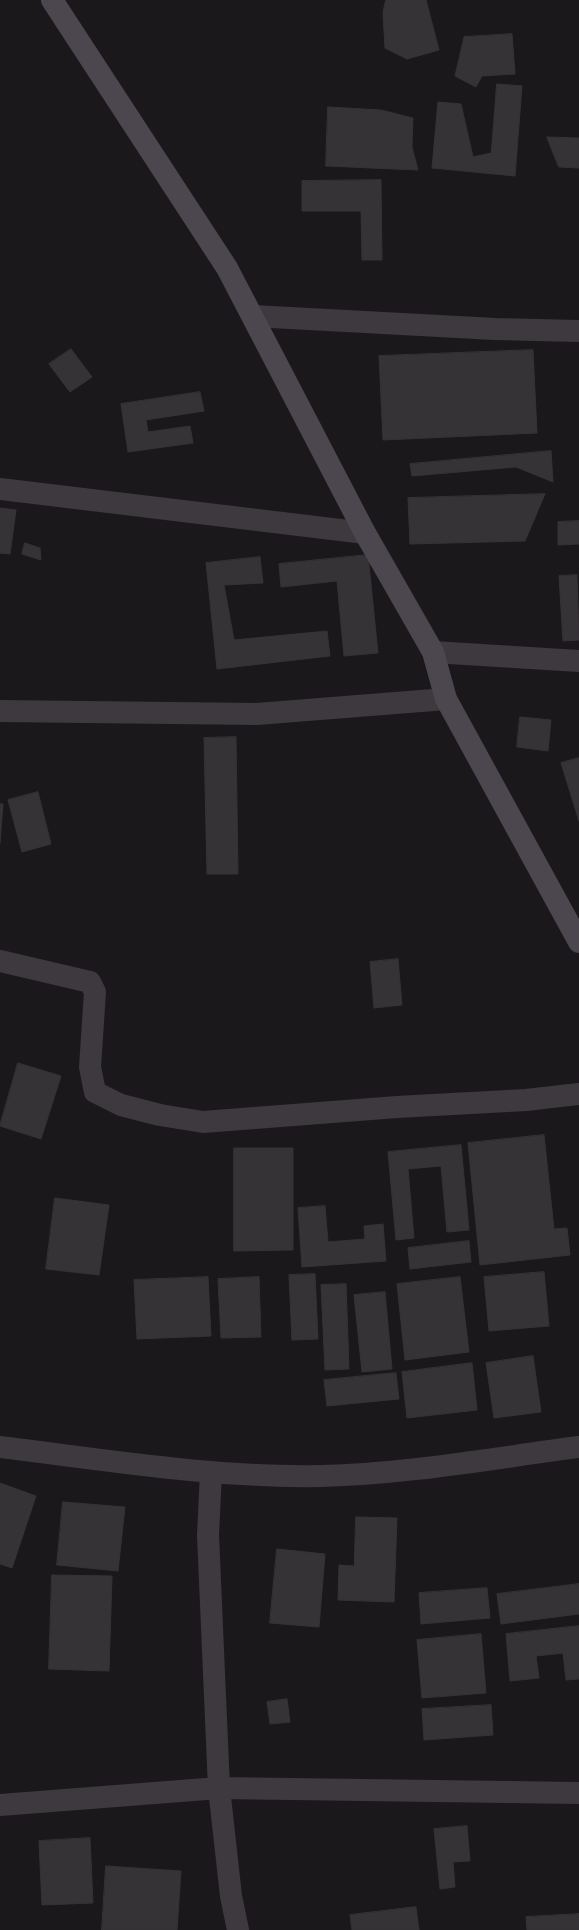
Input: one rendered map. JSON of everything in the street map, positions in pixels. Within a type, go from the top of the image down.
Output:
[{"type":"street","points":[[52,0],[228,268],[365,534],[433,652],[446,699],[579,942]]},
{"type":"street","points":[[253,316],[495,329],[579,331]]},
{"type":"street","points":[[0,489],[365,534]]},
{"type":"street","points":[[433,652],[579,661]]},
{"type":"street","points":[[0,711],[257,714],[446,699]]},
{"type":"street","points":[[0,961],[90,982],[95,992],[90,1067],[95,1092],[121,1105],[160,1115],[203,1122],[397,1107],[526,1100],[579,1094]]},
{"type":"street","points":[[0,1447],[211,1472],[321,1476],[404,1470],[579,1448]]},
{"type":"street","points":[[211,1472],[208,1535],[219,1788],[232,1896],[238,1930]]},
{"type":"street","points":[[0,1805],[219,1788],[579,1793]]},
{"type":"building","points":[[386,0],[426,0],[439,50],[407,59],[385,48],[383,13]]},
{"type":"building","points":[[512,34],[515,74],[482,76],[476,87],[455,76],[464,37]]},
{"type":"building","points":[[497,84],[522,86],[515,176],[432,168],[438,102],[461,104],[473,157],[491,153]]},
{"type":"building","points":[[328,107],[381,110],[413,118],[412,147],[418,170],[326,166]]},
{"type":"building","points":[[547,137],[579,138],[579,168],[559,167]]},
{"type":"building","points":[[381,180],[382,260],[362,260],[361,211],[302,211],[302,181]]},
{"type":"building","points":[[71,349],[92,377],[70,392],[49,364]]},
{"type":"building","points":[[533,350],[537,433],[383,440],[379,356]]},
{"type":"building","points":[[200,392],[204,411],[146,420],[148,432],[190,426],[193,443],[128,452],[121,404]]},
{"type":"building","points":[[551,451],[553,482],[516,467],[412,476],[410,464]]},
{"type":"building","points":[[545,494],[525,541],[410,544],[408,498]]},
{"type":"building","points":[[0,508],[16,510],[10,554],[0,553]]},
{"type":"building","points":[[579,521],[579,544],[558,545],[558,522]]},
{"type":"building","points":[[25,543],[40,548],[41,560],[22,554]]},
{"type":"building","points":[[368,555],[378,653],[344,656],[337,581],[281,587],[279,564]]},
{"type":"building","points":[[260,557],[263,583],[224,585],[234,640],[327,631],[330,656],[217,669],[206,563]]},
{"type":"building","points":[[577,575],[579,640],[563,641],[559,576]]},
{"type":"building","points":[[520,717],[551,720],[548,751],[517,747]]},
{"type":"building","points":[[236,737],[238,874],[207,874],[204,738]]},
{"type":"building","points":[[579,758],[579,821],[561,763]]},
{"type":"building","points":[[38,792],[51,844],[22,852],[8,800]]},
{"type":"building","points":[[0,804],[3,804],[0,843]]},
{"type":"building","points":[[398,959],[402,1005],[374,1008],[370,962]]},
{"type":"building","points":[[18,1063],[61,1076],[41,1139],[0,1126]]},
{"type":"building","points":[[544,1135],[554,1229],[567,1228],[570,1255],[480,1265],[468,1143]]},
{"type":"building","points":[[461,1145],[469,1230],[447,1232],[441,1166],[408,1169],[414,1238],[396,1240],[388,1152]]},
{"type":"building","points":[[234,1148],[293,1148],[293,1250],[234,1251]]},
{"type":"building","points":[[55,1198],[109,1205],[99,1275],[46,1269]]},
{"type":"building","points":[[325,1206],[328,1242],[365,1239],[364,1226],[383,1224],[386,1261],[302,1267],[298,1208]]},
{"type":"building","points":[[469,1241],[471,1262],[410,1269],[408,1248]]},
{"type":"building","points":[[544,1272],[549,1326],[489,1331],[484,1277]]},
{"type":"building","points":[[315,1274],[318,1339],[292,1340],[289,1275]]},
{"type":"building","points":[[208,1277],[211,1336],[137,1339],[134,1280]]},
{"type":"building","points":[[259,1277],[261,1337],[221,1338],[218,1279]]},
{"type":"building","points":[[460,1277],[469,1352],[405,1360],[397,1284]]},
{"type":"building","points":[[346,1284],[349,1369],[325,1370],[321,1285]]},
{"type":"building","points":[[385,1292],[392,1369],[362,1372],[354,1295]]},
{"type":"building","points":[[533,1356],[541,1412],[494,1418],[486,1363]]},
{"type":"building","points":[[472,1363],[477,1410],[407,1418],[402,1372]]},
{"type":"building","points":[[396,1373],[399,1399],[327,1406],[324,1380]]},
{"type":"building","points":[[0,1483],[36,1496],[12,1568],[0,1564]]},
{"type":"building","points":[[63,1502],[125,1507],[118,1571],[57,1565]]},
{"type":"building","points":[[356,1517],[397,1518],[394,1602],[338,1600],[339,1565],[354,1566]]},
{"type":"building","points":[[277,1549],[325,1554],[319,1627],[270,1623]]},
{"type":"building","points":[[52,1575],[112,1576],[109,1671],[49,1669]]},
{"type":"building","points":[[579,1584],[579,1614],[501,1624],[497,1594]]},
{"type":"building","points":[[487,1588],[490,1618],[421,1624],[419,1593]]},
{"type":"building","points":[[579,1626],[579,1679],[566,1680],[563,1653],[536,1656],[539,1678],[510,1681],[506,1634]]},
{"type":"building","points":[[481,1634],[486,1693],[422,1698],[417,1640]]},
{"type":"building","points":[[287,1699],[290,1722],[270,1724],[267,1702]]},
{"type":"building","points":[[491,1705],[493,1735],[424,1740],[422,1709]]},
{"type":"building","points":[[467,1826],[470,1861],[453,1862],[455,1887],[440,1889],[434,1829]]},
{"type":"building","points":[[90,1838],[93,1903],[42,1905],[39,1841]]},
{"type":"building","points":[[106,1866],[181,1871],[177,1930],[102,1930]]},
{"type":"building","points":[[416,1907],[419,1930],[352,1930],[350,1915]]},
{"type":"building","points":[[579,1914],[579,1930],[527,1930],[526,1917]]}]
